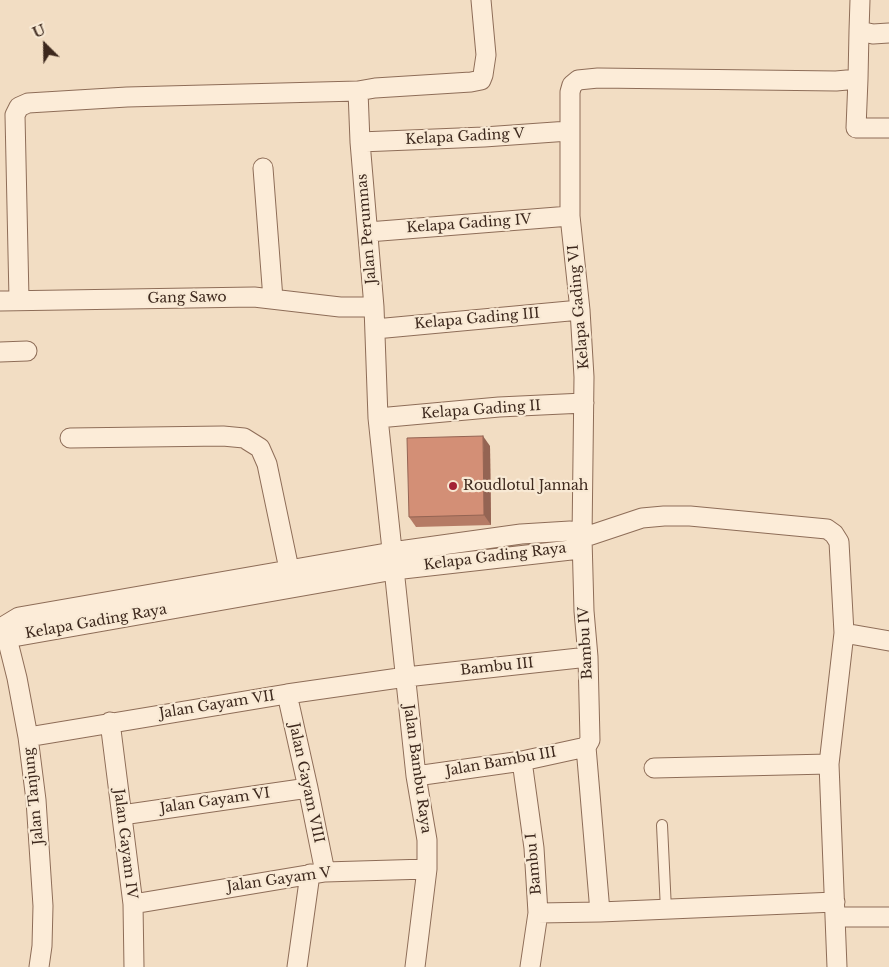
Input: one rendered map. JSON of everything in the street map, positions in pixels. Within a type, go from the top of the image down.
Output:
[{"type":"street","points":[[19,299],[15,114],[19,106],[28,103],[127,97],[358,92],[375,88],[481,80],[486,55],[481,0]]},
{"type":"street","points":[[860,0],[856,128],[889,128]]},
{"type":"street","points":[[859,31],[873,34],[889,33]]},
{"type":"street","name":"Kelapa Gading VI","points":[[582,538],[584,377],[580,310],[570,216],[569,131],[570,92],[572,85],[578,80],[598,78],[858,79]]},
{"type":"street","name":"Jalan Perumnas","points":[[358,92],[360,142],[374,307],[378,418],[393,561]]},
{"type":"street","name":"Kelapa Gading V","points":[[360,142],[484,137],[569,131]]},
{"type":"street","points":[[263,168],[273,299]]},
{"type":"street","name":"Kelapa Gading IV","points":[[368,232],[570,216]]},
{"type":"street","name":"Gang Sawo","points":[[0,301],[19,299],[254,297],[340,307],[374,307]]},
{"type":"street","name":"Kelapa Gading III","points":[[375,328],[580,310]]},
{"type":"street","points":[[0,352],[27,351]]},
{"type":"street","name":"Kelapa Gading II","points":[[378,418],[499,407],[584,403]]},
{"type":"street","points":[[70,438],[223,436],[244,438],[260,448],[267,464],[289,569]]},
{"type":"street","name":"Kelapa Gading Raya","points":[[2,627],[19,617],[289,569],[570,550],[582,538],[635,520],[664,516],[690,516],[827,529],[834,534],[839,542],[844,633],[829,764],[837,967]]},
{"type":"street","name":"Bambu IV","points":[[582,538],[590,740],[586,747],[600,912]]},
{"type":"street","name":"Kelapa Gading Raya","points":[[2,627],[19,636],[393,561]]},
{"type":"street","name":"Jalan Bambu Raya","points":[[393,561],[416,776],[427,840],[427,869],[415,967]]},
{"type":"street","name":"Jalan Tanjung","points":[[2,627],[17,678],[28,737],[36,800],[43,906],[42,946],[39,967]]},
{"type":"street","points":[[844,633],[889,641]]},
{"type":"street","name":"Bambu III","points":[[406,677],[588,657]]},
{"type":"street","name":"Jalan Gayam VII","points":[[28,737],[110,722],[406,677]]},
{"type":"street","name":"Jalan Gayam VIII","points":[[287,694],[308,788],[317,873],[297,967]]},
{"type":"street","name":"Jalan Gayam IV","points":[[110,722],[133,904],[134,967]]},
{"type":"street","name":"Jalan Bambu III","points":[[416,776],[522,760],[586,747]]},
{"type":"street","name":"Bambu I","points":[[522,760],[534,848],[538,913],[530,967]]},
{"type":"street","points":[[654,768],[829,764]]},
{"type":"street","name":"Jalan Gayam VI","points":[[122,815],[308,788]]},
{"type":"street","name":"Jalan Gayam V","points":[[133,904],[317,873],[427,869]]},
{"type":"street","points":[[538,913],[835,909],[889,917]]},
{"type":"lane","points":[[662,825],[666,910]]},
{"type":"building","name":"Roudlotul Jannah","points":[[483,436],[484,515],[409,517],[407,438]]},
{"type":"place","name":"Roudlotul Jannah","points":[[453,486]]}]
